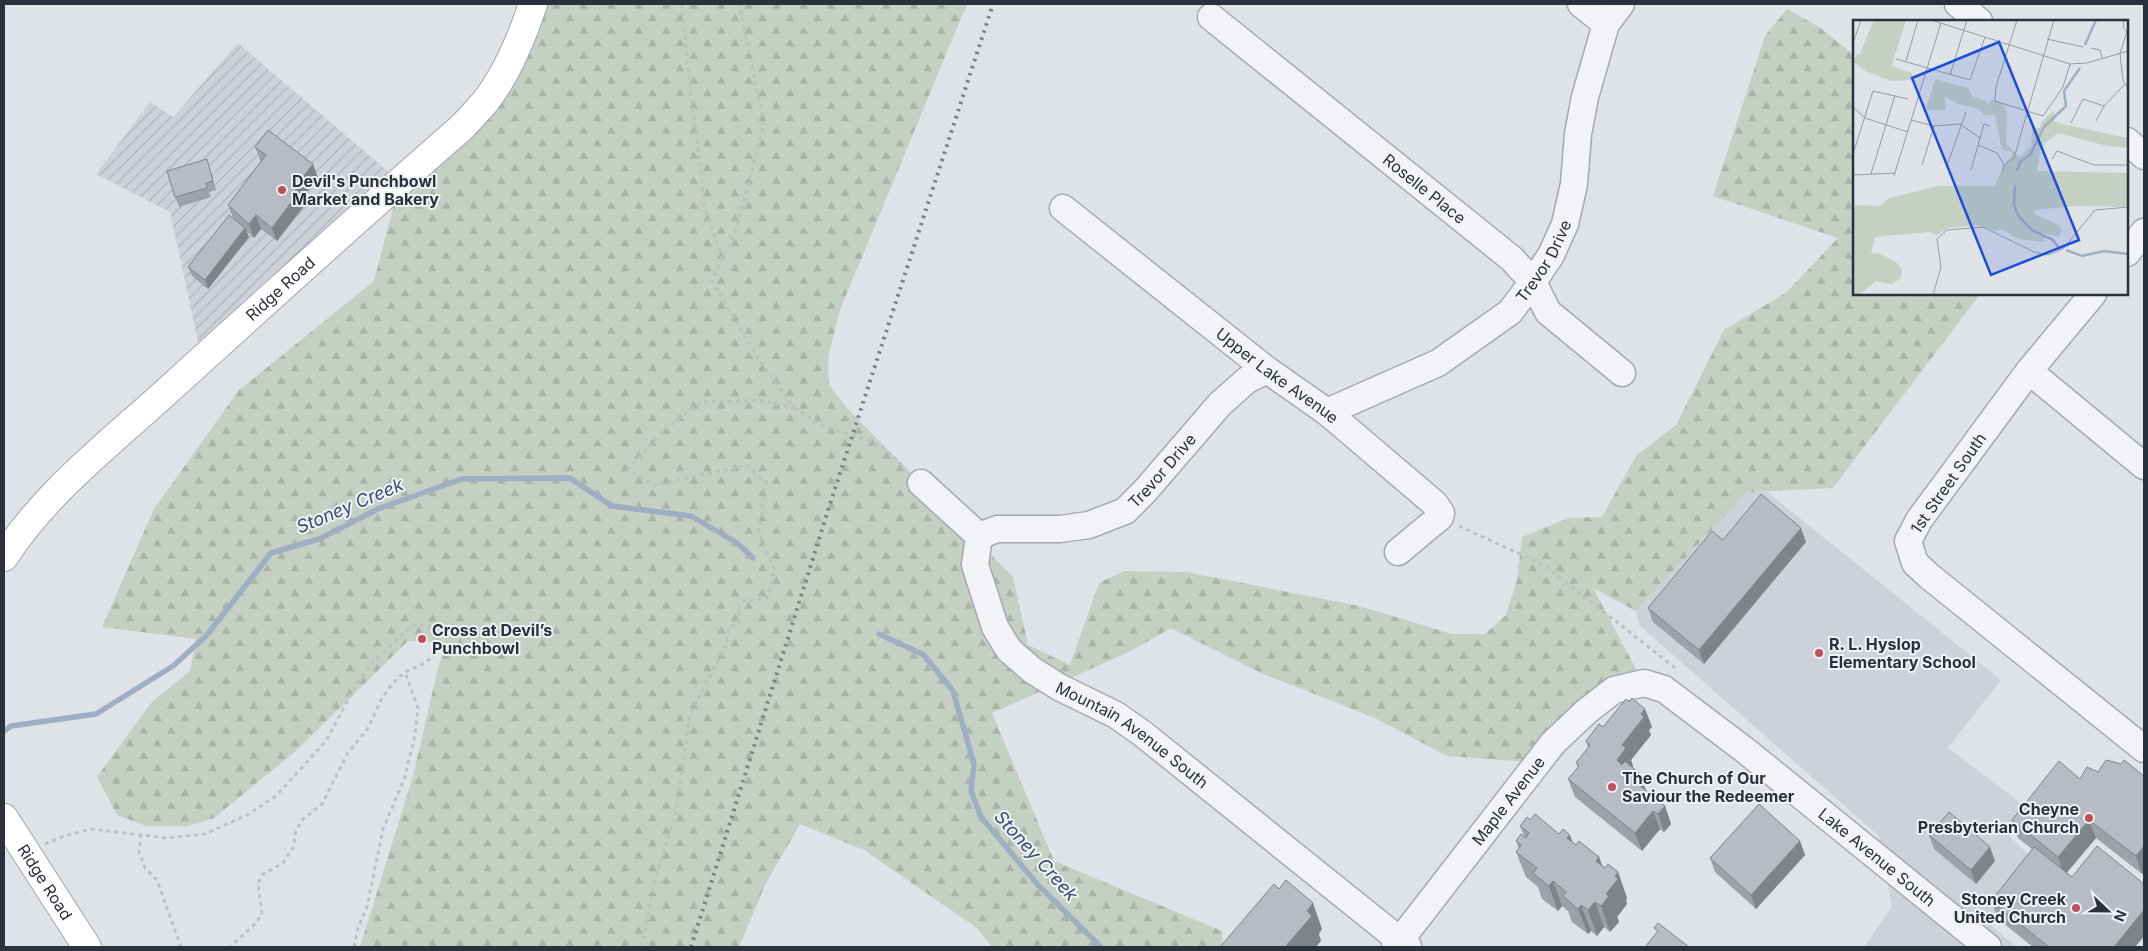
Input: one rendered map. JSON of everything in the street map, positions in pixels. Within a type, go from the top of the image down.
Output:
[{"type":"main road","name":"Ridge Road","points":[[4,557],[19,533],[57,491],[461,128],[486,101],[504,72],[524,30],[533,4]]},
{"type":"main road","name":"Ridge Road","points":[[4,818],[87,947]]},
{"type":"street","points":[[1581,4],[1613,14]]},
{"type":"street","points":[[1958,4],[1978,20]]},
{"type":"street","name":"Trevor Drive","points":[[1327,412],[1438,363],[1510,312],[1533,282],[1551,255],[1565,224],[1574,184],[1578,134],[1585,97],[1613,14]]},
{"type":"street","name":"Roselle Place","points":[[1211,17],[1512,259],[1533,282],[1548,312],[1622,373]]},
{"type":"street","points":[[2128,142],[2144,156]]},
{"type":"street","name":"Upper Lake Avenue","points":[[1063,208],[1267,370],[1327,412],[1435,504],[1441,513],[1440,517]]},
{"type":"street","points":[[2128,252],[2144,232]]},
{"type":"street","name":"1st Street South","points":[[2092,295],[2029,371],[1918,520],[1908,541],[1915,563],[1929,576],[2144,749]]},
{"type":"street","name":"Trevor Drive","points":[[979,536],[997,529],[1060,529],[1089,525],[1125,511],[1145,491],[1220,404],[1247,380],[1267,370]]},
{"type":"street","points":[[2029,371],[2144,466]]},
{"type":"street","points":[[921,483],[979,536]]},
{"type":"street","points":[[1398,552],[1440,517]]},
{"type":"street","name":"Mountain Avenue South","points":[[979,536],[975,565],[995,627],[1009,650],[1032,670],[1059,687],[1116,715],[1143,734],[1401,945]]},
{"type":"street","name":"Maple Avenue","points":[[1401,945],[1553,743],[1587,711],[1614,690],[1644,683]]},
{"type":"street","name":"Lake Avenue South","points":[[1644,683],[1664,689],[1746,751],[1987,947]]},
{"type":"path","points":[[682,4],[705,208],[722,258]]},
{"type":"path","points":[[740,4],[764,124],[737,227],[712,281],[759,360],[794,408]]},
{"type":"path","points":[[642,947],[654,883],[676,812],[690,714],[725,648],[730,628],[739,622],[739,602],[768,598],[774,568],[759,533],[766,483],[747,465],[654,485],[628,470],[663,431],[701,402],[759,400],[794,408],[824,426],[872,442],[885,450],[921,483]]},
{"type":"path","points":[[1440,517],[1544,565],[1678,670]]},
{"type":"path","points":[[26,852],[64,836],[91,829],[166,838],[205,834],[249,814],[276,796],[326,741],[356,685],[373,662],[412,625],[428,626],[438,636],[437,652],[425,664],[405,672],[393,683],[382,698],[368,728],[348,753],[322,804],[302,821],[295,834],[294,846],[283,863],[262,875],[258,882],[262,914],[256,923],[230,947]]},
{"type":"path","points":[[354,947],[358,928],[367,907],[383,829],[405,777],[415,735],[418,708],[405,672]]},
{"type":"path","points":[[141,834],[139,852],[145,868],[157,880],[181,947]]},
{"type":"shaded area","points":[[238,43],[391,174],[199,346],[170,212],[96,174],[150,102],[173,117]]},
{"type":"shaded area","name":"R. L. Hyslop Elementary School","points":[[1766,491],[2001,680],[1948,748],[2034,813],[2009,836],[2038,863],[1991,925],[2016,947],[1864,947],[1892,906],[1879,836],[1639,625],[1636,611],[1747,492]]},
{"type":"green space","points":[[545,4],[967,4],[840,310],[828,358],[829,385],[846,407],[1013,577],[1028,645],[1070,665],[1099,583],[1124,571],[1187,572],[1359,606],[1452,634],[1485,634],[1506,615],[1517,580],[1522,537],[1569,518],[1602,517],[1636,456],[1676,425],[1724,330],[1787,292],[1838,238],[1713,196],[1765,36],[1787,9],[1819,27],[1853,54],[1853,295],[1979,295],[1833,488],[1747,492],[1636,611],[1593,588],[1636,669],[1619,684],[1555,764],[1447,756],[1375,718],[1261,673],[1171,628],[1131,651],[992,713],[1054,861],[1222,931],[1223,947],[992,947],[977,928],[864,850],[800,824],[765,885],[739,947],[360,947],[413,776],[437,672],[446,643],[408,641],[296,751],[214,818],[188,826],[146,826],[117,815],[97,777],[151,703],[190,671],[196,639],[102,627],[154,509],[239,390],[374,281],[394,204]]},
{"type":"building","name":"Devil's Punchbowl Market and Bakery","points":[[268,130],[313,164],[294,188],[299,192],[272,228],[256,215],[249,224],[228,205],[266,155],[255,147]]},
{"type":"building","points":[[207,159],[213,181],[206,183],[207,188],[175,197],[167,171]]},
{"type":"building","points":[[229,215],[245,228],[205,280],[188,267]]},
{"type":"building","points":[[1761,494],[1801,528],[1699,650],[1648,608],[1712,531],[1723,540]]},
{"type":"building","name":"The Church of Our Saviour the Redeemer","points":[[1632,698],[1645,709],[1641,714],[1644,717],[1622,745],[1626,748],[1617,760],[1622,765],[1625,761],[1639,773],[1633,780],[1665,806],[1658,814],[1653,811],[1635,833],[1568,779],[1579,766],[1576,763],[1590,745],[1586,741],[1599,724],[1603,727],[1626,699],[1629,702]]},
{"type":"building","name":"Cheyne Presbyterian Church","points":[[2106,760],[2121,764],[2124,760],[2144,776],[2144,846],[2136,856],[2089,820],[2058,857],[2012,820],[2059,761],[2080,779],[2087,767],[2098,772]]},
{"type":"building","points":[[1759,804],[1800,841],[1751,895],[1710,858]]},
{"type":"building","points":[[1949,812],[1990,847],[1971,870],[1929,835]]},
{"type":"building","points":[[1535,814],[1559,834],[1563,829],[1570,835],[1567,838],[1576,845],[1579,841],[1599,857],[1596,861],[1605,868],[1608,864],[1618,872],[1615,876],[1618,879],[1606,894],[1609,896],[1601,906],[1595,902],[1588,910],[1581,905],[1578,909],[1563,896],[1566,892],[1553,881],[1549,886],[1533,873],[1537,868],[1516,852],[1521,845],[1516,841],[1521,834],[1526,838],[1529,833],[1520,826],[1527,817],[1530,820]]},
{"type":"building","name":"Stoney Creek United Church","points":[[2097,846],[2144,884],[2144,910],[2114,947],[2049,947],[1991,901],[2034,847],[2072,877]]},
{"type":"building","points":[[1286,880],[1313,903],[1307,911],[1312,916],[1285,947],[1220,947],[1274,884],[1279,889]]},
{"type":"building","points":[[1658,923],[1689,947],[1645,947],[1658,931],[1654,928]]},
{"type":"waterway","name":"Stoney Creek","points":[[4,731],[11,726],[96,714],[173,666],[206,636],[271,553],[319,539],[380,508],[462,479],[570,478],[612,506],[691,516],[737,543],[753,558]]},
{"type":"waterway","name":"Stoney Creek","points":[[879,634],[924,655],[953,691],[974,764],[971,791],[981,817],[1038,885],[1101,947]]},
{"type":"railway","points":[[691,947],[830,504],[993,4]]},
{"type":"place","name":"Devil's Punchbowl Market and Bakery","points":[[282,190]]},
{"type":"place","name":"Cross at Devil’s Punchbowl","points":[[422,639]]},
{"type":"place","name":"R. L. Hyslop Elementary School","points":[[1819,653]]},
{"type":"place","name":"The Church of Our Saviour the Redeemer","points":[[1612,787]]},
{"type":"place","name":"Cheyne Presbyterian Church","points":[[2089,818]]},
{"type":"place","name":"Stoney Creek United Church","points":[[2076,908]]}]
